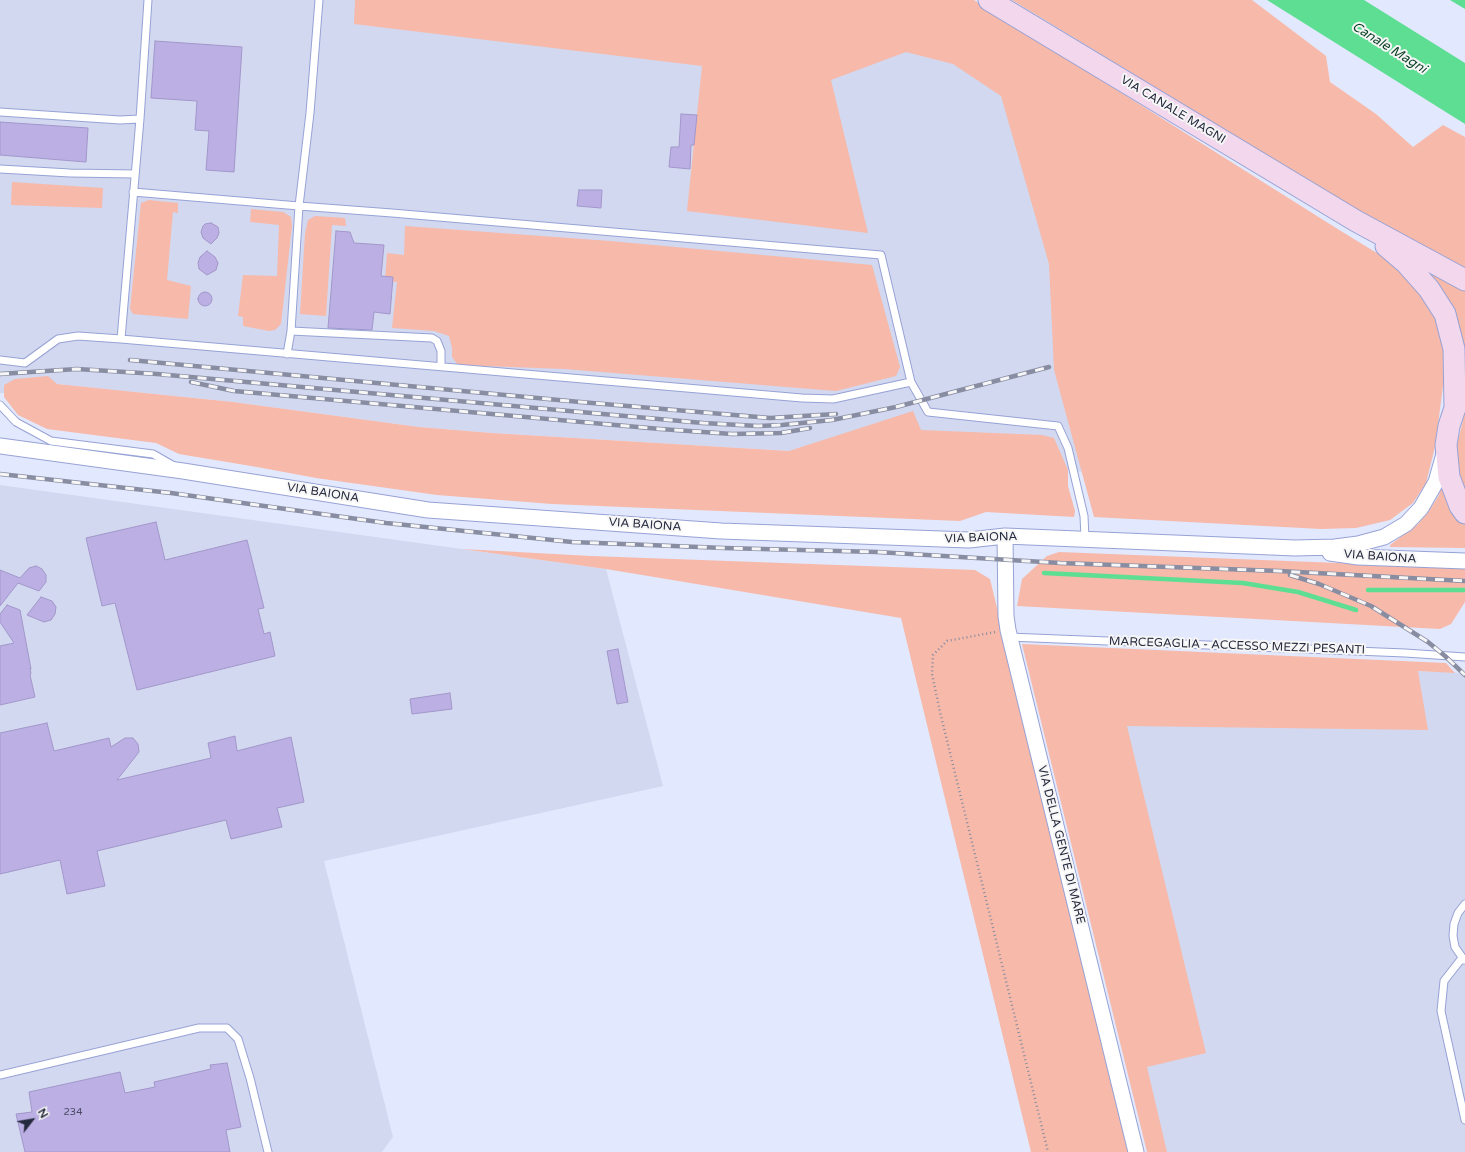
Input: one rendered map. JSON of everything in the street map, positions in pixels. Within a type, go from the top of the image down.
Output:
[{"type":"main road","name":"VIA CANALE MAGNI","points":[[989,0],[1356,221],[1465,280]]},
{"type":"main road","name":"VIA CANALE MAGNI","points":[[1356,221],[1406,263],[1429,288],[1445,314],[1454,349],[1460,400],[1449,426],[1446,445],[1449,477],[1460,506],[1465,512]]},
{"type":"street","name":"VIA BAIONA","points":[[0,446],[183,471],[428,510],[720,531],[969,540],[1005,536],[1295,548],[1335,547],[1358,544],[1384,536],[1406,524],[1421,508],[1436,482],[1446,445]]},
{"type":"street","name":"VIA DELLA GENTE DI MARE","points":[[1005,536],[1006,616],[1008,633],[1136,1152]]},
{"type":"street","name":"VIA BAIONA","points":[[1295,548],[1358,557],[1465,561]]},
{"type":"lane","points":[[121,339],[140,119],[148,0]]},
{"type":"lane","points":[[287,354],[291,331],[299,206],[310,113],[319,0]]},
{"type":"lane","points":[[0,112],[120,120],[140,119]]},
{"type":"lane","points":[[0,169],[70,173],[135,174]]},
{"type":"lane","points":[[133,192],[881,255],[911,382],[928,412],[1058,426],[1068,448],[1084,516],[1085,539]]},
{"type":"lane","points":[[291,331],[432,338],[437,341],[442,351],[441,366]]},
{"type":"lane","points":[[0,360],[25,363],[58,339],[78,336],[818,399],[833,399],[911,382]]},
{"type":"lane","points":[[0,405],[16,422],[51,441],[153,454],[183,471]]},
{"type":"lane","name":"MARCEGAGLIA - ACCESSO MEZZI PESANTI","points":[[1008,633],[1465,657]]},
{"type":"lane","points":[[1465,904],[1458,913],[1454,924],[1453,936],[1455,947],[1463,959],[1444,981],[1441,1012],[1465,1120]]},
{"type":"lane","points":[[0,1075],[200,1028],[227,1028],[238,1039],[250,1078],[268,1152]]},
{"type":"path","points":[[1008,633],[946,641],[933,655],[932,674],[943,727],[1048,1152]]},
{"type":"shaded area","points":[[0,0],[934,0],[1036,66],[1172,478],[419,427],[233,402],[57,384],[0,393]]},
{"type":"shaded area","points":[[355,0],[974,0],[1398,266],[1422,291],[1436,316],[1446,352],[1435,447],[1426,483],[1413,503],[1390,520],[1356,528],[1321,529],[1094,517],[1054,370],[1049,264],[1001,96],[953,64],[906,52],[831,80],[868,233],[687,211],[702,66],[354,24]]},
{"type":"shaded area","points":[[1012,0],[1252,0],[1326,56],[1330,82],[1376,114],[1413,147],[1443,125],[1465,137],[1465,272],[1391,231]]},
{"type":"shaded area","points":[[12,182],[103,188],[102,208],[11,205]]},
{"type":"shaded area","points":[[149,200],[178,203],[178,213],[173,212],[167,280],[191,286],[188,319],[133,314],[130,309],[141,203]]},
{"type":"shaded area","points":[[251,209],[283,212],[291,217],[292,226],[281,324],[275,330],[269,331],[243,326],[243,317],[238,316],[243,275],[277,276],[279,225],[250,222]]},
{"type":"shaded area","points":[[315,216],[345,218],[346,226],[332,225],[326,316],[300,314],[305,234],[308,220]]},
{"type":"shaded area","points":[[405,226],[610,241],[872,265],[900,367],[896,376],[836,391],[564,369],[458,365],[452,357],[452,348],[449,336],[434,331],[392,328],[397,282],[385,281],[387,253],[404,255]]},
{"type":"shaded area","points":[[1428,272],[1465,291],[1465,382]]},
{"type":"shaded area","points":[[48,376],[57,384],[233,402],[419,427],[492,433],[789,451],[913,411],[921,430],[1042,435],[1054,438],[1068,470],[1068,486],[1075,511],[1074,517],[986,512],[960,521],[552,504],[437,495],[316,478],[179,454],[156,443],[47,429],[18,415],[4,397],[4,385],[15,379]]},
{"type":"shaded area","points":[[1465,412],[1465,489],[1460,479],[1457,445]]},
{"type":"shaded area","points":[[1443,482],[1465,522],[1465,548],[1390,547],[1390,545],[1418,524],[1429,511],[1439,495]]},
{"type":"shaded area","points":[[0,485],[606,569],[663,786],[324,861],[393,1137],[382,1152],[0,1152]]},
{"type":"shaded area","points":[[462,549],[591,556],[975,570],[990,579],[1129,1152],[1031,1152],[901,618],[606,569]]},
{"type":"shaded area","points":[[1059,552],[1465,568],[1465,602],[1451,624],[1440,629],[1017,606],[1022,579],[1047,556]]},
{"type":"shaded area","points":[[1022,644],[1446,663],[1455,673],[1418,671],[1428,730],[1127,726],[1206,1053],[1147,1067],[1167,1152],[1147,1152]]},
{"type":"shaded area","points":[[1228,663],[1465,673],[1465,1152],[1163,1152],[1051,689]]},
{"type":"water","name":"Canale Magni","points":[[1267,0],[1364,0],[1465,63],[1465,124]]},
{"type":"water","points":[[1450,0],[1465,0],[1465,9]]},
{"type":"building","points":[[155,41],[242,47],[234,172],[206,170],[209,131],[195,130],[197,101],[151,98]]},
{"type":"building","points":[[681,114],[697,115],[694,145],[691,145],[690,169],[669,167],[671,147],[679,147]]},
{"type":"building","points":[[0,122],[88,128],[86,162],[0,155]]},
{"type":"building","points":[[579,190],[602,190],[601,208],[577,206]]},
{"type":"building","points":[[211,223],[218,227],[219,233],[217,238],[211,244],[203,238],[201,232],[205,224]]},
{"type":"building","points":[[336,231],[350,232],[354,243],[384,245],[381,276],[393,277],[390,314],[374,312],[372,330],[328,328]]},
{"type":"building","points":[[207,251],[215,257],[218,263],[216,270],[207,275],[199,269],[198,263],[200,257]]},
{"type":"building","points":[[202,292],[208,292],[212,296],[212,302],[208,306],[202,306],[198,302],[198,296]]},
{"type":"building","points":[[156,522],[165,560],[247,540],[264,608],[258,609],[264,634],[270,632],[275,656],[137,690],[115,603],[102,606],[86,538]]},
{"type":"building","points":[[36,566],[42,569],[46,575],[46,582],[39,591],[18,583],[0,606],[0,570],[20,578],[29,568]]},
{"type":"building","points":[[41,597],[52,601],[56,607],[55,614],[51,620],[44,622],[27,615]]},
{"type":"building","points":[[7,605],[20,610],[35,697],[0,705],[0,646],[14,643],[0,622],[0,614]]},
{"type":"building","points":[[618,649],[628,702],[617,704],[607,651]]},
{"type":"building","points":[[450,693],[452,709],[412,714],[410,699]]},
{"type":"building","points":[[47,723],[54,751],[109,738],[111,747],[125,738],[133,738],[138,744],[139,752],[117,780],[211,758],[208,743],[235,736],[237,751],[291,737],[304,802],[277,808],[282,827],[231,839],[226,820],[97,851],[105,886],[67,894],[60,860],[0,874],[0,733]]},
{"type":"building","points":[[227,1063],[241,1127],[226,1130],[230,1152],[25,1152],[16,1114],[32,1112],[29,1092],[120,1072],[125,1093],[155,1087],[154,1082],[211,1069],[210,1065]]},
{"type":"waterway","points":[[1044,573],[1243,583],[1298,592],[1356,610]]},
{"type":"waterway","points":[[1368,590],[1465,590]]},
{"type":"railway","points":[[130,360],[580,402],[770,418],[836,414]]},
{"type":"railway","points":[[0,374],[77,369],[157,374],[703,423],[758,426],[832,420],[896,407],[1049,367]]},
{"type":"railway","points":[[191,382],[234,391],[660,429],[732,434],[781,433],[810,428]]},
{"type":"railway","points":[[0,474],[171,493],[386,523],[572,542],[877,552],[1060,563],[1279,571],[1465,581]]},
{"type":"railway","points":[[1290,575],[1319,584],[1371,606],[1428,642],[1465,675]]}]
